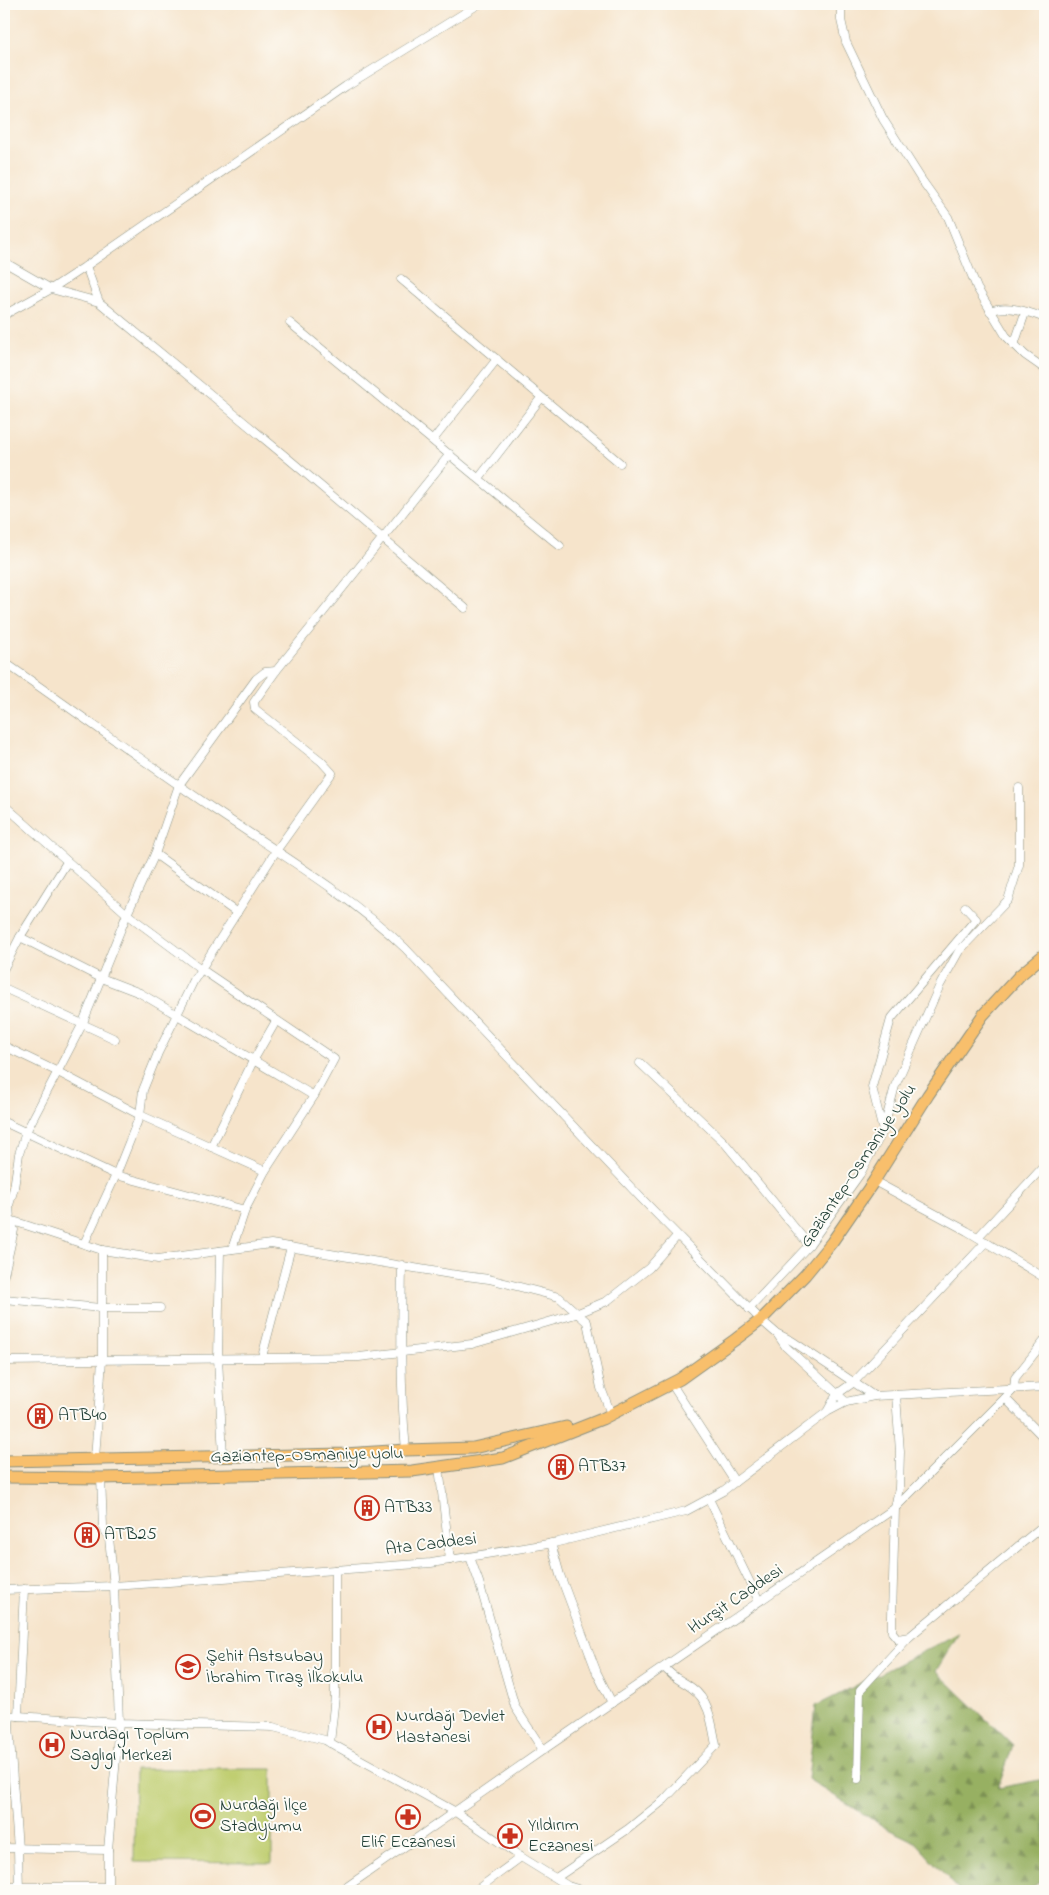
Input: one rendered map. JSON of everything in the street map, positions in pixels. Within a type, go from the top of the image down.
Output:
[{"type":"highway","name":"Gaziantep-Osmaniye yolu","points":[[4,1477],[101,1478],[412,1472],[503,1458],[607,1417],[671,1383],[718,1352],[761,1320],[816,1262],[874,1181],[928,1095],[983,1015],[1020,975],[1045,954]]},
{"type":"highway","name":"Gaziantep-Osmaniye yolu","points":[[4,1461],[344,1454],[473,1448],[607,1417]]},
{"type":"street","points":[[4,316],[86,266],[346,86],[479,4]]},
{"type":"street","points":[[841,4],[841,20],[846,42],[876,108],[921,179],[948,217],[977,288],[990,311],[1014,345],[1045,369]]},
{"type":"street","points":[[4,262],[35,278],[51,289],[99,302],[465,608]]},
{"type":"street","points":[[86,266],[99,302]]},
{"type":"street","points":[[401,279],[620,463]]},
{"type":"street","points":[[990,311],[1002,308],[1045,318]]},
{"type":"street","points":[[1014,345],[1025,313]]},
{"type":"street","points":[[290,323],[560,546]]},
{"type":"street","points":[[434,440],[498,359]]},
{"type":"street","points":[[479,478],[541,398]]},
{"type":"street","points":[[84,1244],[116,1175],[140,1115],[143,1090],[176,1014],[201,968],[276,851],[332,774],[254,706],[254,702],[276,671],[381,538],[450,454]]},
{"type":"street","points":[[4,662],[179,785],[323,882],[359,909],[405,948],[677,1236],[776,1334],[786,1347],[846,1402]]},
{"type":"street","points":[[4,1275],[14,1230],[7,1219],[9,1205],[14,1188],[19,1154],[26,1132],[82,1025],[127,914],[155,854],[179,785],[256,679],[265,672],[276,671]]},
{"type":"street","points":[[749,1309],[809,1245],[860,1174],[883,1131],[895,1086],[940,985],[959,951],[1008,900],[1019,865],[1019,788]]},
{"type":"street","points":[[4,807],[127,914],[276,1021],[334,1060],[314,1096],[265,1171],[245,1210],[232,1249]]},
{"type":"street","points":[[155,854],[238,912]]},
{"type":"street","points":[[4,968],[20,937],[67,862]]},
{"type":"street","points":[[883,1131],[872,1087],[892,1019],[976,919],[966,908]]},
{"type":"street","points":[[20,937],[101,978],[140,993],[314,1096]]},
{"type":"street","points":[[4,988],[82,1025],[115,1038]]},
{"type":"street","points":[[211,1147],[253,1061],[276,1021]]},
{"type":"street","points":[[4,1046],[140,1115],[265,1171]]},
{"type":"street","points":[[640,1063],[724,1142],[809,1245]]},
{"type":"street","points":[[4,1122],[116,1175],[245,1210]]},
{"type":"street","points":[[978,1237],[1045,1165]]},
{"type":"street","points":[[874,1181],[978,1237],[1045,1278]]},
{"type":"street","points":[[7,1219],[102,1250],[158,1259],[271,1244],[490,1279],[559,1297],[576,1314],[588,1322],[607,1417]]},
{"type":"street","points":[[4,1361],[359,1357],[472,1344],[576,1314],[608,1301],[649,1268],[677,1236]]},
{"type":"street","points":[[827,1412],[837,1394],[854,1382],[986,1242]]},
{"type":"street","points":[[262,1358],[291,1247]]},
{"type":"street","points":[[95,1459],[102,1360],[102,1250]]},
{"type":"street","points":[[220,1251],[218,1358],[223,1456]]},
{"type":"street","points":[[402,1265],[402,1409],[406,1450]]},
{"type":"street","points":[[4,1299],[101,1308],[160,1308]]},
{"type":"street","points":[[776,1334],[792,1341],[874,1396]]},
{"type":"street","points":[[1014,1389],[1015,1378],[1045,1340]]},
{"type":"street","points":[[671,1383],[734,1482]]},
{"type":"street","points":[[827,1412],[846,1402],[874,1396],[1045,1388]]},
{"type":"street","name":"Hurşit Caddesi","points":[[341,1891],[454,1811],[895,1508],[1014,1389]]},
{"type":"street","points":[[896,1395],[900,1452],[895,1508],[892,1632],[898,1639],[897,1651]]},
{"type":"street","points":[[1005,1398],[1045,1439]]},
{"type":"street","name":"Ata Caddesi","points":[[4,1590],[114,1586],[431,1563],[551,1543],[686,1511],[709,1499],[734,1482],[827,1412]]},
{"type":"street","points":[[439,1467],[450,1560]]},
{"type":"street","points":[[4,1886],[19,1889],[108,1889],[108,1850],[119,1723],[114,1586],[109,1538],[103,1526],[101,1478]]},
{"type":"street","points":[[709,1499],[759,1601]]},
{"type":"street","points":[[858,1779],[860,1690],[909,1637],[1045,1524]]},
{"type":"street","points":[[551,1543],[560,1575],[597,1673],[612,1703]]},
{"type":"street","points":[[470,1557],[479,1582],[514,1708],[543,1750]]},
{"type":"street","points":[[330,1743],[336,1678],[335,1570]]},
{"type":"street","points":[[19,1889],[9,1726],[24,1589]]},
{"type":"street","points":[[898,1639],[909,1637]]},
{"type":"street","points":[[556,1878],[628,1829],[664,1800],[716,1745],[710,1714],[702,1698],[693,1689],[672,1677],[664,1667]]},
{"type":"street","points":[[10,1716],[119,1723],[273,1727],[325,1740],[454,1811],[521,1857],[568,1886],[584,1891]]},
{"type":"street","points":[[4,1848],[108,1850]]},
{"type":"street","points":[[475,1891],[521,1857]]},
{"type":"green space","points":[[959,1633],[936,1671],[1013,1745],[998,1788],[1045,1779],[1045,1878],[1029,1890],[959,1890],[915,1842],[886,1828],[808,1779],[816,1706]]},
{"type":"green space","name":"Nurdağı İlçe Stadyumu","points":[[135,1769],[272,1769],[272,1863],[134,1862]]},
{"type":"place","name":"ATB40","points":[[40,1416]]},
{"type":"place","name":"ATB37","points":[[561,1467]]},
{"type":"place","name":"ATB33","points":[[367,1508]]},
{"type":"place","name":"ATB25","points":[[87,1535]]},
{"type":"place","name":"Şehit Astsubay İbrahim Tıraş İlkokulu","points":[[188,1667]]},
{"type":"place","name":"Nurdağı Devlet Hastanesi","points":[[379,1727]]},
{"type":"place","name":"Nurdagı Toplum Saglıgı Merkezi","points":[[52,1745]]},
{"type":"place","name":"Nurdağı İlçe Stadyumu","points":[[203,1816]]},
{"type":"place","name":"Elif Eczanesi","points":[[408,1817]]},
{"type":"place","name":"Yıldırım Eczanesi","points":[[510,1836]]}]
